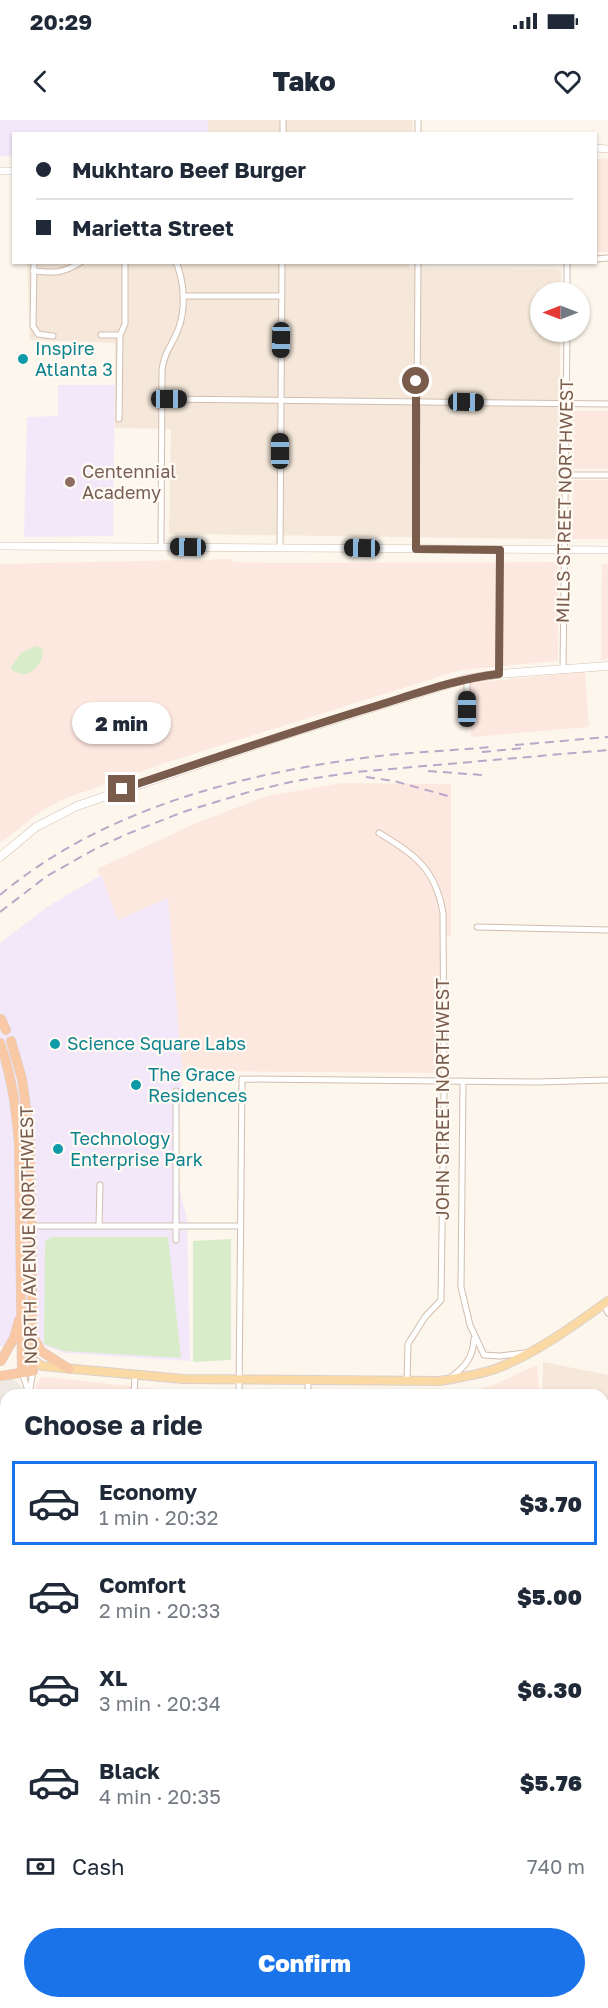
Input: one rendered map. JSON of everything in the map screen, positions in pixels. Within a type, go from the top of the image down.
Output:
[{"type":"highway","points":[[1,1019],[6,1030]]},
{"type":"highway","name":"NORTH AVENUE NORTHWEST","points":[[10,1041],[22,1079],[28,1117],[22,1306],[22,1359],[27,1372]]},
{"type":"highway","name":"NORTH AVENUE NORTHWEST","points":[[0,1043],[16,1110],[26,1226],[33,1334],[33,1360],[27,1372]]},
{"type":"highway","points":[[0,1361],[14,1338],[22,1306]]},
{"type":"highway","points":[[33,1334],[41,1351],[69,1369]]},
{"type":"highway","points":[[0,1361],[33,1360]]},
{"type":"highway","points":[[0,1376],[27,1372]]},
{"type":"main road","points":[[0,856],[36,827],[87,801],[285,735],[467,679],[499,674],[608,666]]},
{"type":"main road","points":[[33,1360],[42,1366],[135,1376],[308,1381],[448,1380],[495,1369],[527,1353],[606,1303]]},
{"type":"main road","points":[[27,1372],[42,1366]]},
{"type":"street","points":[[34,264],[33,326],[38,334],[53,336]]},
{"type":"street","points":[[33,271],[57,273],[78,264]]},
{"type":"street","points":[[119,418],[120,335],[126,324],[125,264]]},
{"type":"street","points":[[161,546],[163,358],[179,329],[183,296],[182,281],[177,264]]},
{"type":"street","points":[[280,548],[282,264]]},
{"type":"street","points":[[416,549],[418,264]]},
{"type":"street","points":[[567,264],[567,282]]},
{"type":"street","points":[[183,296],[282,296]]},
{"type":"street","points":[[101,335],[120,335]]},
{"type":"street","name":"MILLS STREET NORTHWEST","points":[[563,669],[567,342]]},
{"type":"street","points":[[161,399],[608,404]]},
{"type":"street","points":[[566,475],[608,475]]},
{"type":"street","points":[[0,546],[608,550]]},
{"type":"street","points":[[499,674],[500,550]]},
{"type":"street","points":[[467,679],[467,723]]},
{"type":"street","name":"JOHN STREET NORTHWEST","points":[[379,833],[416,859],[435,881],[443,913],[444,1080],[441,1300],[425,1317],[408,1344],[407,1382]]},
{"type":"street","points":[[477,927],[608,930]]},
{"type":"street","points":[[239,1389],[242,1079],[608,1080]]},
{"type":"street","points":[[463,1081],[461,1287],[474,1337],[484,1354],[489,1356],[527,1353]]},
{"type":"street","points":[[176,1091],[176,1240]]},
{"type":"street","points":[[99,1226],[100,1185]]},
{"type":"street","points":[[26,1226],[240,1226]]},
{"type":"street","points":[[606,1303],[608,1313]]},
{"type":"street","points":[[448,1380],[468,1362],[472,1354],[474,1337]]},
{"type":"street","name":"NORTH AVENUE NORTHWEST","points":[[27,1372],[28,1389]]},
{"type":"street","name":"NORTH AVENUE NORTHWEST","points":[[27,1372],[28,1389]]},
{"type":"street","points":[[134,1389],[135,1376]]},
{"type":"street","points":[[308,1381],[308,1389]]},
{"type":"shaded area","points":[[0,120],[208,120],[208,132],[12,132],[12,157],[0,156]]},
{"type":"shaded area","points":[[155,120],[413,120],[412,132],[154,132]]},
{"type":"shaded area","points":[[597,159],[608,159],[608,252],[597,252]]},
{"type":"shaded area","points":[[27,264],[409,264],[410,268],[557,269],[561,271],[561,282],[530,282],[530,342],[560,342],[559,536],[556,539],[169,534],[171,429],[115,428],[115,343],[30,340]]},
{"type":"shaded area","name":"Centennial Academy","points":[[58,385],[115,385],[113,536],[24,537],[27,417],[58,416]]},
{"type":"shaded area","points":[[573,411],[608,411],[608,469],[572,469]]},
{"type":"shaded area","points":[[573,480],[608,480],[608,539],[572,539]]},
{"type":"shaded area","points":[[231,559],[234,562],[267,563],[558,562],[558,661],[460,670],[165,763],[61,800],[40,812],[0,843],[0,564]]},
{"type":"shaded area","points":[[602,564],[608,564],[608,659],[601,660]]},
{"type":"shaded area","points":[[585,672],[589,727],[471,737],[470,683]]},
{"type":"shaded area","points":[[342,783],[451,784],[451,936],[440,936],[440,1073],[182,1071],[168,898],[118,920],[97,869],[194,824],[267,796]]},
{"type":"shaded area","points":[[101,875],[118,920],[168,898],[182,1071],[176,1174],[187,1220],[190,1361],[64,1353],[42,1345],[0,1346],[0,943],[47,907]]},
{"type":"shaded area","points":[[543,1362],[608,1375],[608,1389],[542,1389]]},
{"type":"shaded area","points":[[537,1365],[539,1389],[477,1389],[491,1386]]},
{"type":"shaded area","points":[[44,1377],[131,1386],[131,1389],[36,1389],[40,1379]]},
{"type":"shaded area","points":[[12,1378],[22,1389],[0,1389],[0,1380]]},
{"type":"green space","points":[[36,646],[41,647],[43,653],[36,668],[22,674],[12,670],[11,667],[21,653]]},
{"type":"green space","points":[[52,1237],[168,1237],[181,1358],[64,1351],[44,1344],[45,1241]]},
{"type":"green space","points":[[231,1239],[231,1360],[193,1362],[193,1241]]},
{"type":"railway","points":[[515,745],[608,737]]},
{"type":"railway","points":[[0,895],[39,866],[81,841],[125,819],[171,801],[219,787],[315,765],[395,754],[491,747]]},
{"type":"railway","points":[[482,752],[524,748]]},
{"type":"railway","points":[[0,912],[47,876],[95,849],[183,812],[252,791],[295,781],[356,772],[608,750]]},
{"type":"railway","points":[[428,771],[482,775]]},
{"type":"railway","points":[[366,777],[394,781],[448,796]]},
{"type":"place","name":"Inspire Atlanta 3","points":[[23,359]]},
{"type":"place","name":"Centennial Academy","points":[[70,482]]},
{"type":"place","name":"Science Square Labs","points":[[55,1044]]},
{"type":"place","name":"The Grace Residences","points":[[136,1085]]},
{"type":"place","name":"Technology Enterprise Park","points":[[58,1149]]},
{"type":"route","points":[[122,789],[418,693],[465,679],[499,674],[500,550],[416,549],[416,381]]}]
